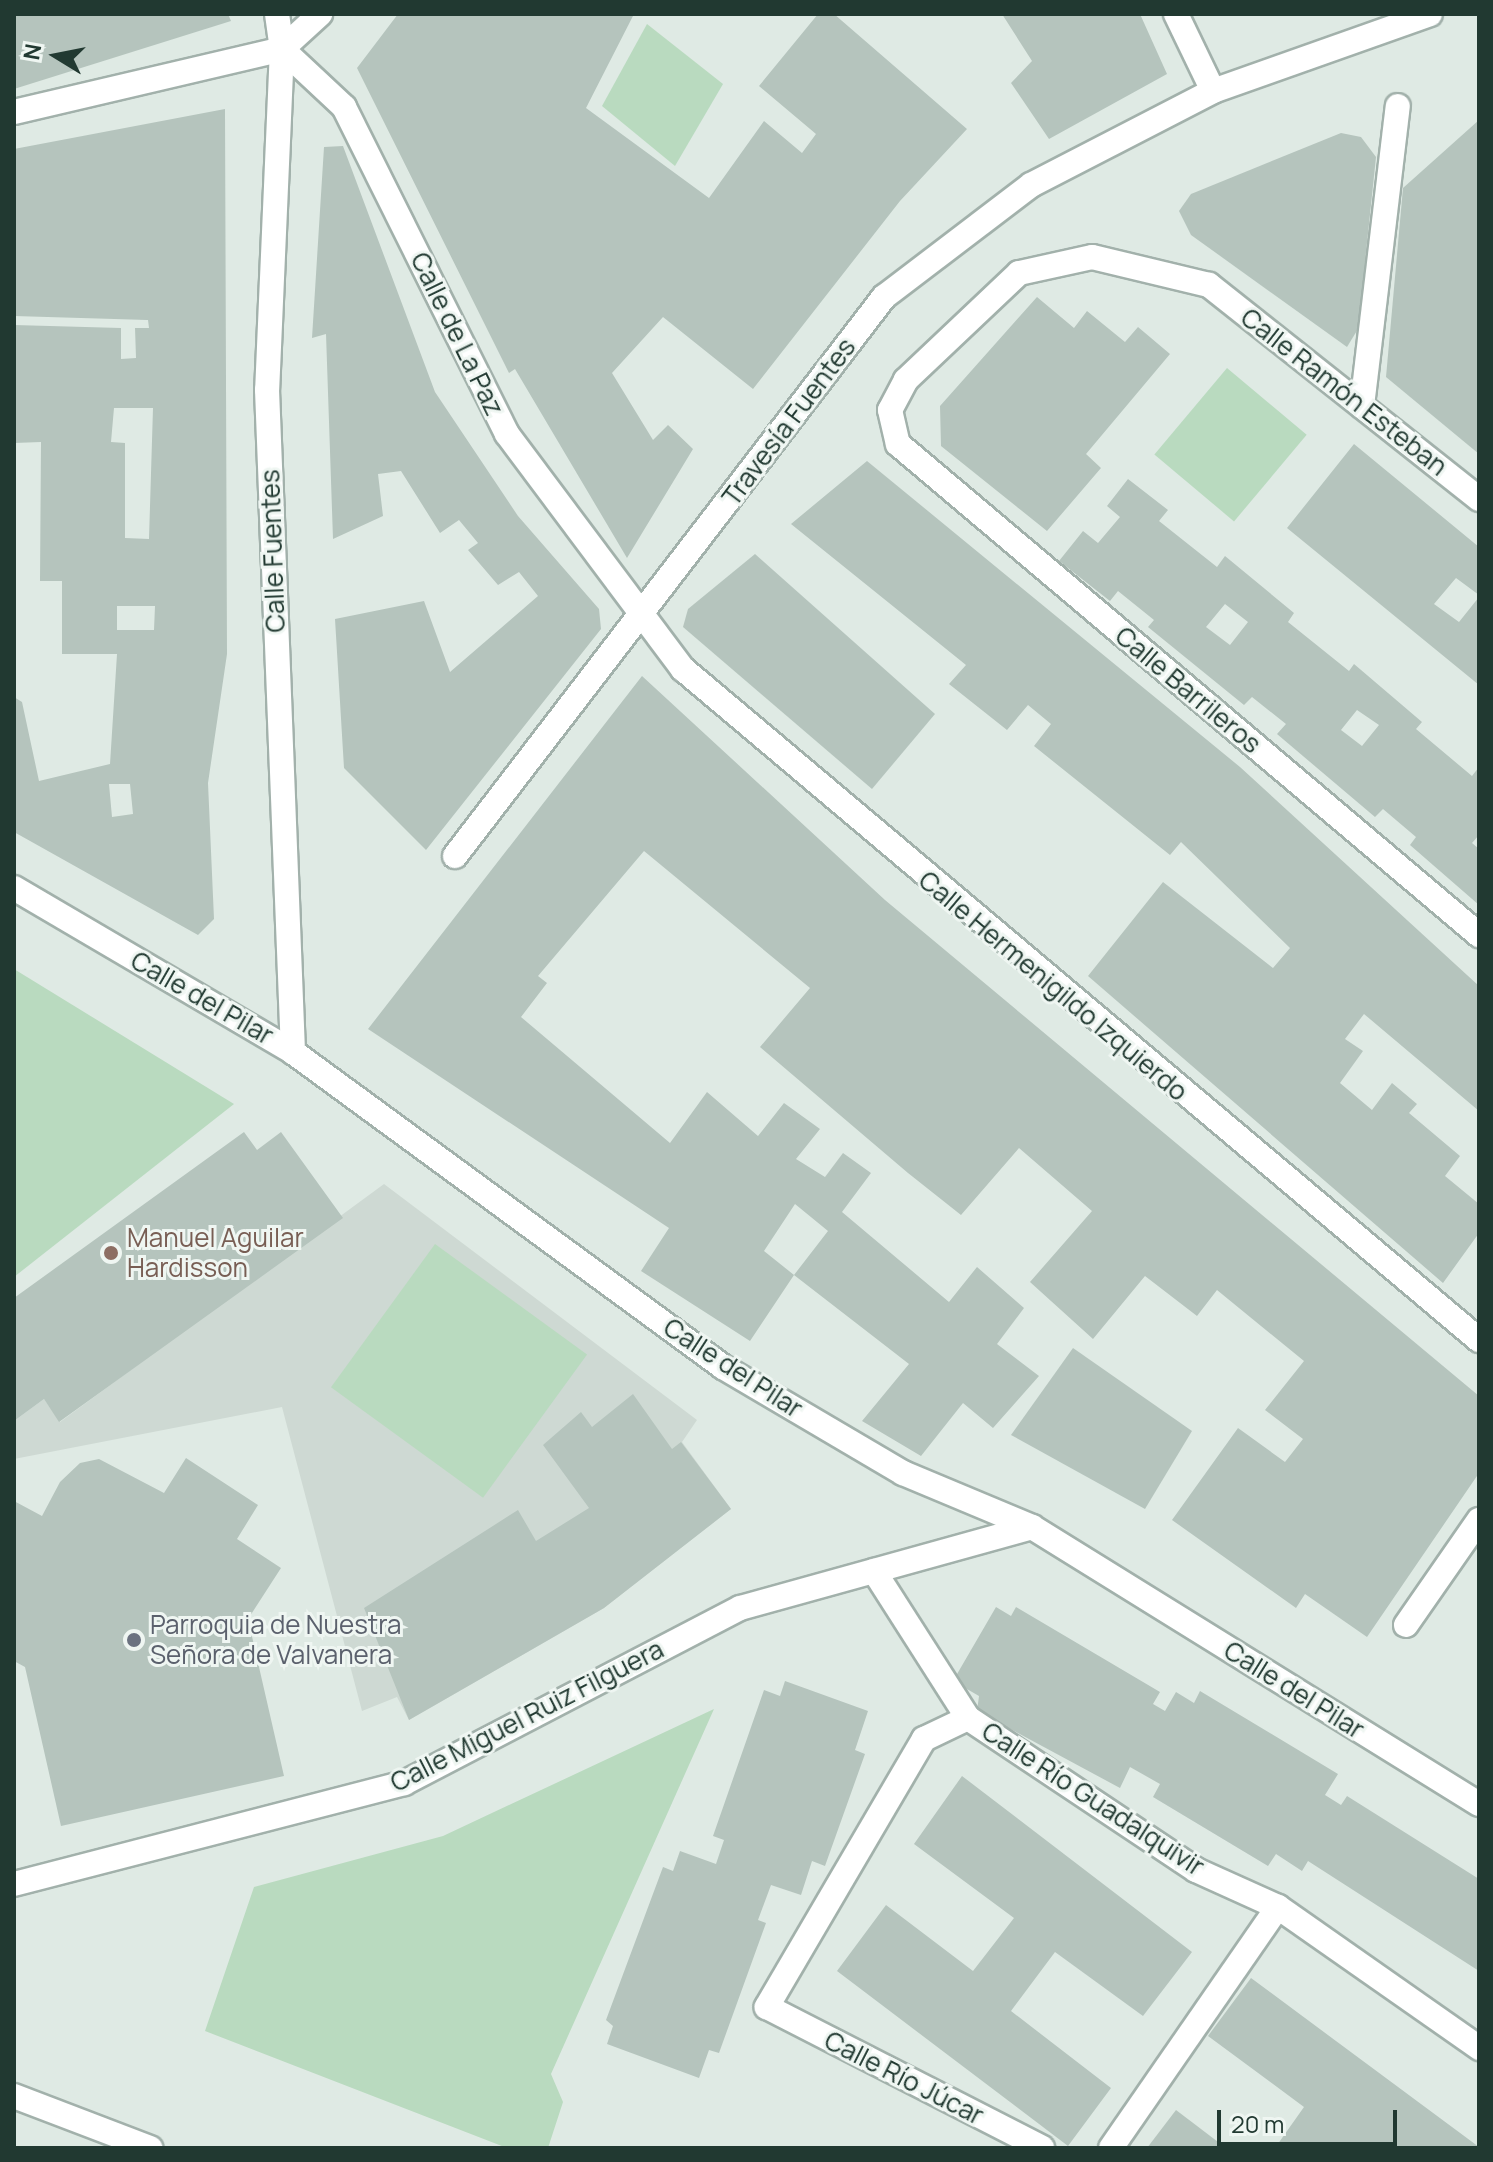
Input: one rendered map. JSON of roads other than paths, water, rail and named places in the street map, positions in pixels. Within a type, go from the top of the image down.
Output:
[{"type":"street","name":"Calle Fuentes","points":[[277,14],[282,49],[267,390],[293,1052]]},
{"type":"street","points":[[14,112],[282,49],[320,14]]},
{"type":"street","points":[[1176,14],[1213,91]]},
{"type":"street","name":"Travesía Fuentes","points":[[455,856],[884,297],[1031,185],[1213,91],[1430,14]]},
{"type":"street","name":"Calle de La Paz","points":[[282,49],[344,107],[507,434],[642,616]]},
{"type":"street","points":[[1362,406],[1398,106]]},
{"type":"street","name":"Calle Ramón Esteban","points":[[898,444],[890,410],[906,380],[1019,273],[1092,257],[1209,285],[1479,499]]},
{"type":"street","name":"Calle Barrileros","points":[[898,444],[1479,935]]},
{"type":"street","name":"Calle Hermenigildo Izquierdo","points":[[642,616],[683,669],[1479,1340]]},
{"type":"street","name":"Calle del Pilar","points":[[14,888],[293,1052],[723,1367],[903,1473],[1032,1527],[1479,1804]]},
{"type":"street","points":[[1406,1625],[1479,1520]]},
{"type":"street","name":"Calle Miguel Ruiz Filguera","points":[[14,1884],[404,1783],[740,1608],[1032,1527]]},
{"type":"street","points":[[874,1571],[968,1718]]},
{"type":"street","name":"Calle Río Guadalquivir","points":[[767,2007],[924,1739],[968,1718],[1196,1870],[1278,1907],[1479,2048]]},
{"type":"street","points":[[14,1896],[44,1876]]},
{"type":"street","points":[[1111,2148],[1278,1907]]},
{"type":"street","name":"Calle Río Júcar","points":[[767,2007],[1042,2148]]},
{"type":"street","points":[[14,2096],[150,2148]]},
{"type":"place","name":"Manuel Aguilar Hardisson","points":[[111,1253]]},
{"type":"place","name":"Parroquia de Nuestra Señora de Valvanera","points":[[134,1640]]}]
